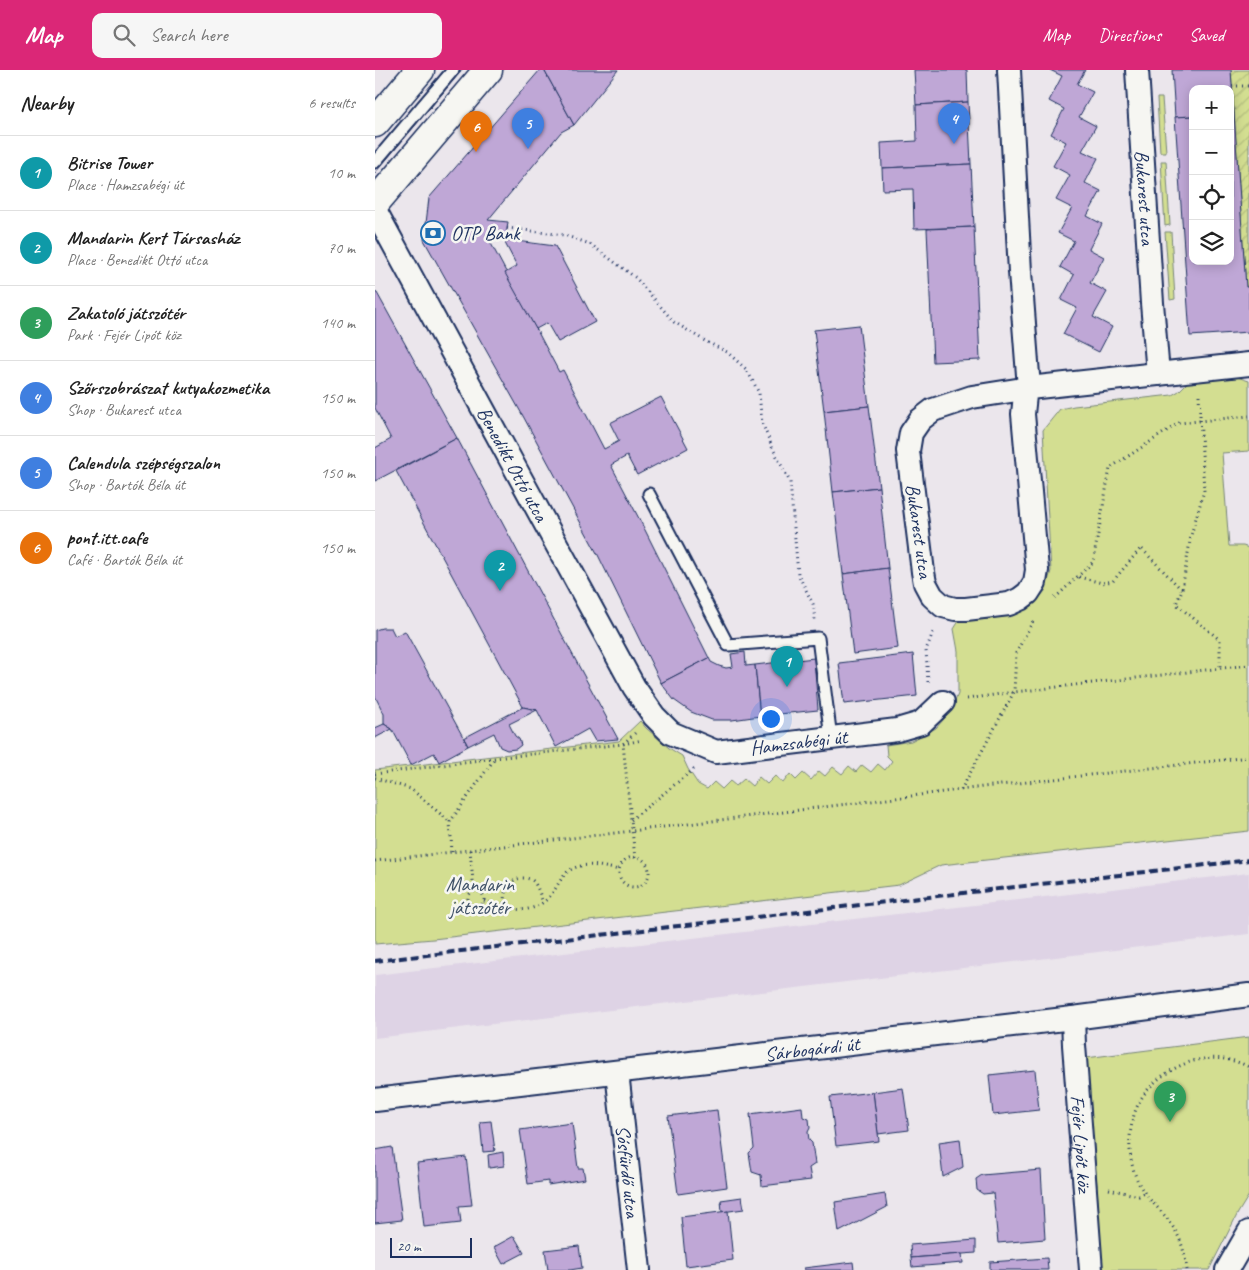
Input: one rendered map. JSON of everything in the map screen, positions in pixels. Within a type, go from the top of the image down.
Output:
[{"type":"main road","points":[[375,123],[420,70]]},
{"type":"main road","points":[[375,203],[488,70]]},
{"type":"street","name":"Bukarest utca","points":[[1009,70],[1020,272],[1029,388],[1025,394],[1023,414],[1037,570],[1035,582],[1028,593],[1020,599],[1009,604],[955,609],[943,606],[932,596],[925,583],[908,451],[911,433],[920,420],[933,410],[972,397],[1029,388],[1158,374],[1137,70]]},
{"type":"street","name":"Benedikt Ottó utca","points":[[375,210],[630,679],[655,716]]},
{"type":"street","points":[[1158,374],[1249,364]]},
{"type":"street","name":"Hamzsabégi út","points":[[655,716],[671,733],[716,752],[897,730],[921,723],[943,702]]},
{"type":"street","name":"Sárbogárdi út","points":[[375,1100],[1249,996]]},
{"type":"street","name":"Fejér Lipót köz","points":[[1073,1018],[1074,1054],[1091,1270]]},
{"type":"street","name":"Sósfürdő utca","points":[[617,1072],[639,1270]]},
{"type":"street","points":[[1227,1270],[1249,1232]]},
{"type":"lane","points":[[375,162],[453,70]]},
{"type":"lane","points":[[649,494],[728,645],[819,638],[831,738]]},
{"type":"path","points":[[1234,86],[1249,86]]},
{"type":"path","points":[[507,228],[564,235],[590,244],[636,278],[674,322],[727,352],[747,370],[759,393],[762,423],[773,450],[790,482],[798,574],[813,604],[819,638]]},
{"type":"path","points":[[1197,370],[1204,490],[1191,535],[1181,590],[1176,604],[1220,640],[1220,668]]},
{"type":"path","points":[[1053,600],[1093,562],[1110,468],[1179,423],[1249,416]]},
{"type":"path","points":[[1079,577],[1102,583],[1113,581],[1141,548],[1181,590]]},
{"type":"path","points":[[928,684],[926,650],[943,606]]},
{"type":"path","points":[[961,790],[1014,692],[1016,653],[1033,620]]},
{"type":"path","points":[[943,702],[1249,665]]},
{"type":"path","points":[[375,776],[495,758],[623,744],[655,716]]},
{"type":"path","points":[[623,744],[635,858]]},
{"type":"path","points":[[631,821],[716,752]]},
{"type":"path","points":[[375,861],[1249,757]]},
{"type":"path","points":[[452,852],[449,822],[495,758]]},
{"type":"path","points":[[375,776],[411,789],[449,822]]},
{"type":"path","points":[[470,850],[474,891]]},
{"type":"path","points":[[635,858],[642,860],[647,865],[649,872],[647,879],[637,887],[623,883],[619,876],[619,870],[628,859],[635,858]]},
{"type":"path","points":[[483,901],[519,911],[530,909],[551,895],[562,878],[571,870],[582,866],[595,865],[619,870]]},
{"type":"path","points":[[505,908],[503,900],[505,892],[509,883],[517,878],[526,878],[534,882],[543,902]]},
{"type":"path","points":[[474,891],[480,892],[483,896],[480,906],[475,907],[470,904],[468,899],[474,891]]},
{"type":"path","points":[[1187,1270],[1185,1252],[1175,1229],[1167,1216],[1145,1194],[1134,1173],[1129,1153],[1130,1128],[1137,1106],[1147,1090],[1163,1075],[1183,1063],[1200,1059],[1217,1059],[1237,1061],[1249,1067]]},
{"type":"path","points":[[1085,1187],[1097,1186],[1139,1196],[1145,1194]]},
{"type":"shaded area","points":[[1249,873],[1249,934],[375,1038],[375,975]]},
{"type":"green space","points":[[1231,70],[1249,70],[1249,287],[1246,287],[1234,113],[1234,85],[1232,85]]},
{"type":"green space","points":[[1157,98],[1162,98],[1166,152],[1160,152]]},
{"type":"green space","points":[[1161,161],[1166,161],[1170,225],[1165,226]]},
{"type":"green space","points":[[1165,232],[1171,232],[1175,299],[1170,300]]},
{"type":"green space","name":"Mandarin játszótér","points":[[1234,376],[1249,381],[1249,451],[1222,453],[1229,546],[1249,548],[1249,831],[941,865],[899,885],[433,939],[375,944],[375,770],[619,741],[640,721],[669,748],[682,756],[698,784],[707,789],[714,782],[722,789],[730,781],[736,786],[744,779],[752,786],[759,777],[767,784],[775,776],[783,783],[790,774],[796,780],[803,773],[811,780],[819,771],[825,776],[833,767],[842,774],[849,766],[856,772],[862,765],[871,772],[878,764],[885,770],[892,761],[887,756],[886,745],[911,741],[936,728],[951,711],[958,694],[958,651],[954,629],[959,621],[990,619],[1019,613],[1033,605],[1045,591],[1051,571],[1043,430],[1060,409],[1172,395],[1189,381]]},
{"type":"green space","points":[[1249,1037],[1249,1195],[1209,1270],[1102,1270],[1086,1058]]},
{"type":"building","points":[[540,70],[544,70],[574,125],[561,132],[488,220],[508,222],[506,236],[486,234],[559,372],[563,370],[604,449],[619,441],[610,423],[661,397],[688,448],[637,475],[627,456],[611,465],[709,658],[661,683],[598,555],[523,416],[424,240],[429,198]]},
{"type":"building","points":[[544,70],[618,70],[574,125]]},
{"type":"building","points":[[914,70],[967,70],[968,102],[916,105]]},
{"type":"building","points":[[1050,70],[1085,70],[1077,84],[1093,92],[1079,117],[1096,126],[1082,151],[1098,158],[1085,183],[1101,191],[1087,216],[1102,224],[1089,249],[1104,257],[1090,283],[1107,292],[1093,317],[1112,327],[1099,352],[1063,334],[1077,308],[1061,300],[1074,275],[1060,267],[1074,241],[1058,233],[1072,208],[1056,200],[1070,175],[1053,166],[1066,142],[1051,134],[1064,109],[1049,101],[1062,76]]},
{"type":"building","points":[[1172,70],[1231,70],[1232,85],[1189,85],[1189,116],[1175,117]]},
{"type":"building","points":[[968,102],[971,164],[882,168],[881,143],[917,141],[916,105]]},
{"type":"building","points":[[1234,113],[1246,287],[1249,287],[1249,332],[1190,336],[1175,117],[1189,116],[1189,265],[1234,265]]},
{"type":"building","points":[[971,164],[974,227],[914,229],[913,189],[883,190],[882,168]]},
{"type":"building","points":[[974,227],[980,360],[933,362],[927,229]]},
{"type":"building","points":[[509,240],[555,246],[595,322],[558,342],[547,323],[536,329],[505,273],[517,266],[505,243]]},
{"type":"building","points":[[375,292],[457,438],[375,481],[375,448],[391,439],[375,408]]},
{"type":"building","points":[[859,325],[869,406],[824,411],[814,330]]},
{"type":"building","points":[[869,406],[879,487],[833,492],[824,411]]},
{"type":"building","points":[[457,438],[618,739],[595,741],[588,729],[556,747],[537,710],[523,707],[396,471]]},
{"type":"building","points":[[879,487],[888,568],[843,574],[833,492]]},
{"type":"building","points":[[888,568],[898,648],[853,654],[843,574]]},
{"type":"building","points":[[391,628],[395,636],[405,631],[468,746],[439,762],[434,753],[411,765],[392,729],[384,724],[384,714],[375,696],[375,630]]},
{"type":"building","points":[[745,652],[746,666],[755,665],[760,716],[732,720],[712,720],[691,712],[674,700],[661,683],[709,658],[711,662],[719,666],[733,667],[731,654]]},
{"type":"building","points":[[913,654],[917,696],[844,704],[839,663]]},
{"type":"building","points":[[814,658],[818,710],[760,716],[755,665]]},
{"type":"building","points":[[523,707],[537,710],[509,724],[521,745],[516,749],[507,750],[500,747],[494,733],[468,746],[464,738]]},
{"type":"building","points":[[384,724],[392,729],[375,738],[375,728]]},
{"type":"building","points":[[1035,1070],[1039,1110],[993,1115],[989,1075]]},
{"type":"building","points":[[903,1088],[909,1130],[878,1134],[873,1092]]},
{"type":"building","points":[[873,1092],[879,1141],[836,1146],[830,1097]]},
{"type":"building","points":[[802,1107],[803,1117],[809,1119],[809,1140],[812,1143],[815,1164],[809,1168],[811,1180],[762,1186],[761,1175],[752,1172],[749,1153],[754,1148],[750,1114]]},
{"type":"building","points":[[717,1110],[727,1187],[678,1194],[668,1116]]},
{"type":"building","points":[[491,1121],[495,1151],[483,1152],[480,1122]]},
{"type":"building","points":[[572,1123],[578,1168],[583,1168],[585,1179],[548,1185],[548,1181],[528,1184],[520,1130]]},
{"type":"building","points":[[960,1139],[963,1167],[943,1177],[939,1142]]},
{"type":"building","points":[[392,1147],[402,1220],[375,1223],[375,1150]]},
{"type":"building","points":[[503,1152],[504,1166],[489,1168],[488,1155]]},
{"type":"building","points":[[466,1157],[472,1205],[459,1206],[461,1223],[424,1227],[417,1163]]},
{"type":"building","points":[[1041,1170],[1045,1239],[998,1243],[993,1193],[983,1194],[977,1190],[976,1179],[982,1175]]},
{"type":"building","points":[[885,1194],[887,1207],[839,1232],[835,1202]]},
{"type":"building","points":[[742,1197],[744,1209],[722,1212],[721,1200]]},
{"type":"building","points":[[728,1211],[733,1260],[686,1266],[681,1217]]},
{"type":"building","points":[[514,1236],[524,1253],[503,1264],[494,1247]]},
{"type":"building","points":[[976,1240],[976,1253],[911,1258],[910,1245]]},
{"type":"building","points":[[579,1246],[582,1268],[548,1270],[545,1250]]},
{"type":"building","points":[[962,1254],[963,1263],[912,1267],[911,1258]]},
{"type":"building","points":[[1047,1258],[1048,1270],[990,1270],[990,1262]]},
{"type":"building","points":[[853,1262],[854,1270],[804,1270],[804,1268]]},
{"type":"tram line","points":[[375,152],[445,70]]},
{"type":"tram line","points":[[375,173],[462,70]]},
{"type":"railway","points":[[375,961],[1249,860]]},
{"type":"place","name":"Szőrszobrászat kutyakozmetika","points":[[954,144]]},
{"type":"place","name":"Calendula szépségszalon","points":[[528,149]]},
{"type":"place","name":"pont.itt.cafe","points":[[476,152]]},
{"type":"place","name":"OTP Bank","points":[[433,233]]},
{"type":"place","name":"Mandarin Kert Társasház","points":[[500,591]]},
{"type":"place","name":"Bitrise Tower","points":[[787,687]]},
{"type":"place","name":"Zakatoló játszótér","points":[[1170,1122]]}]
